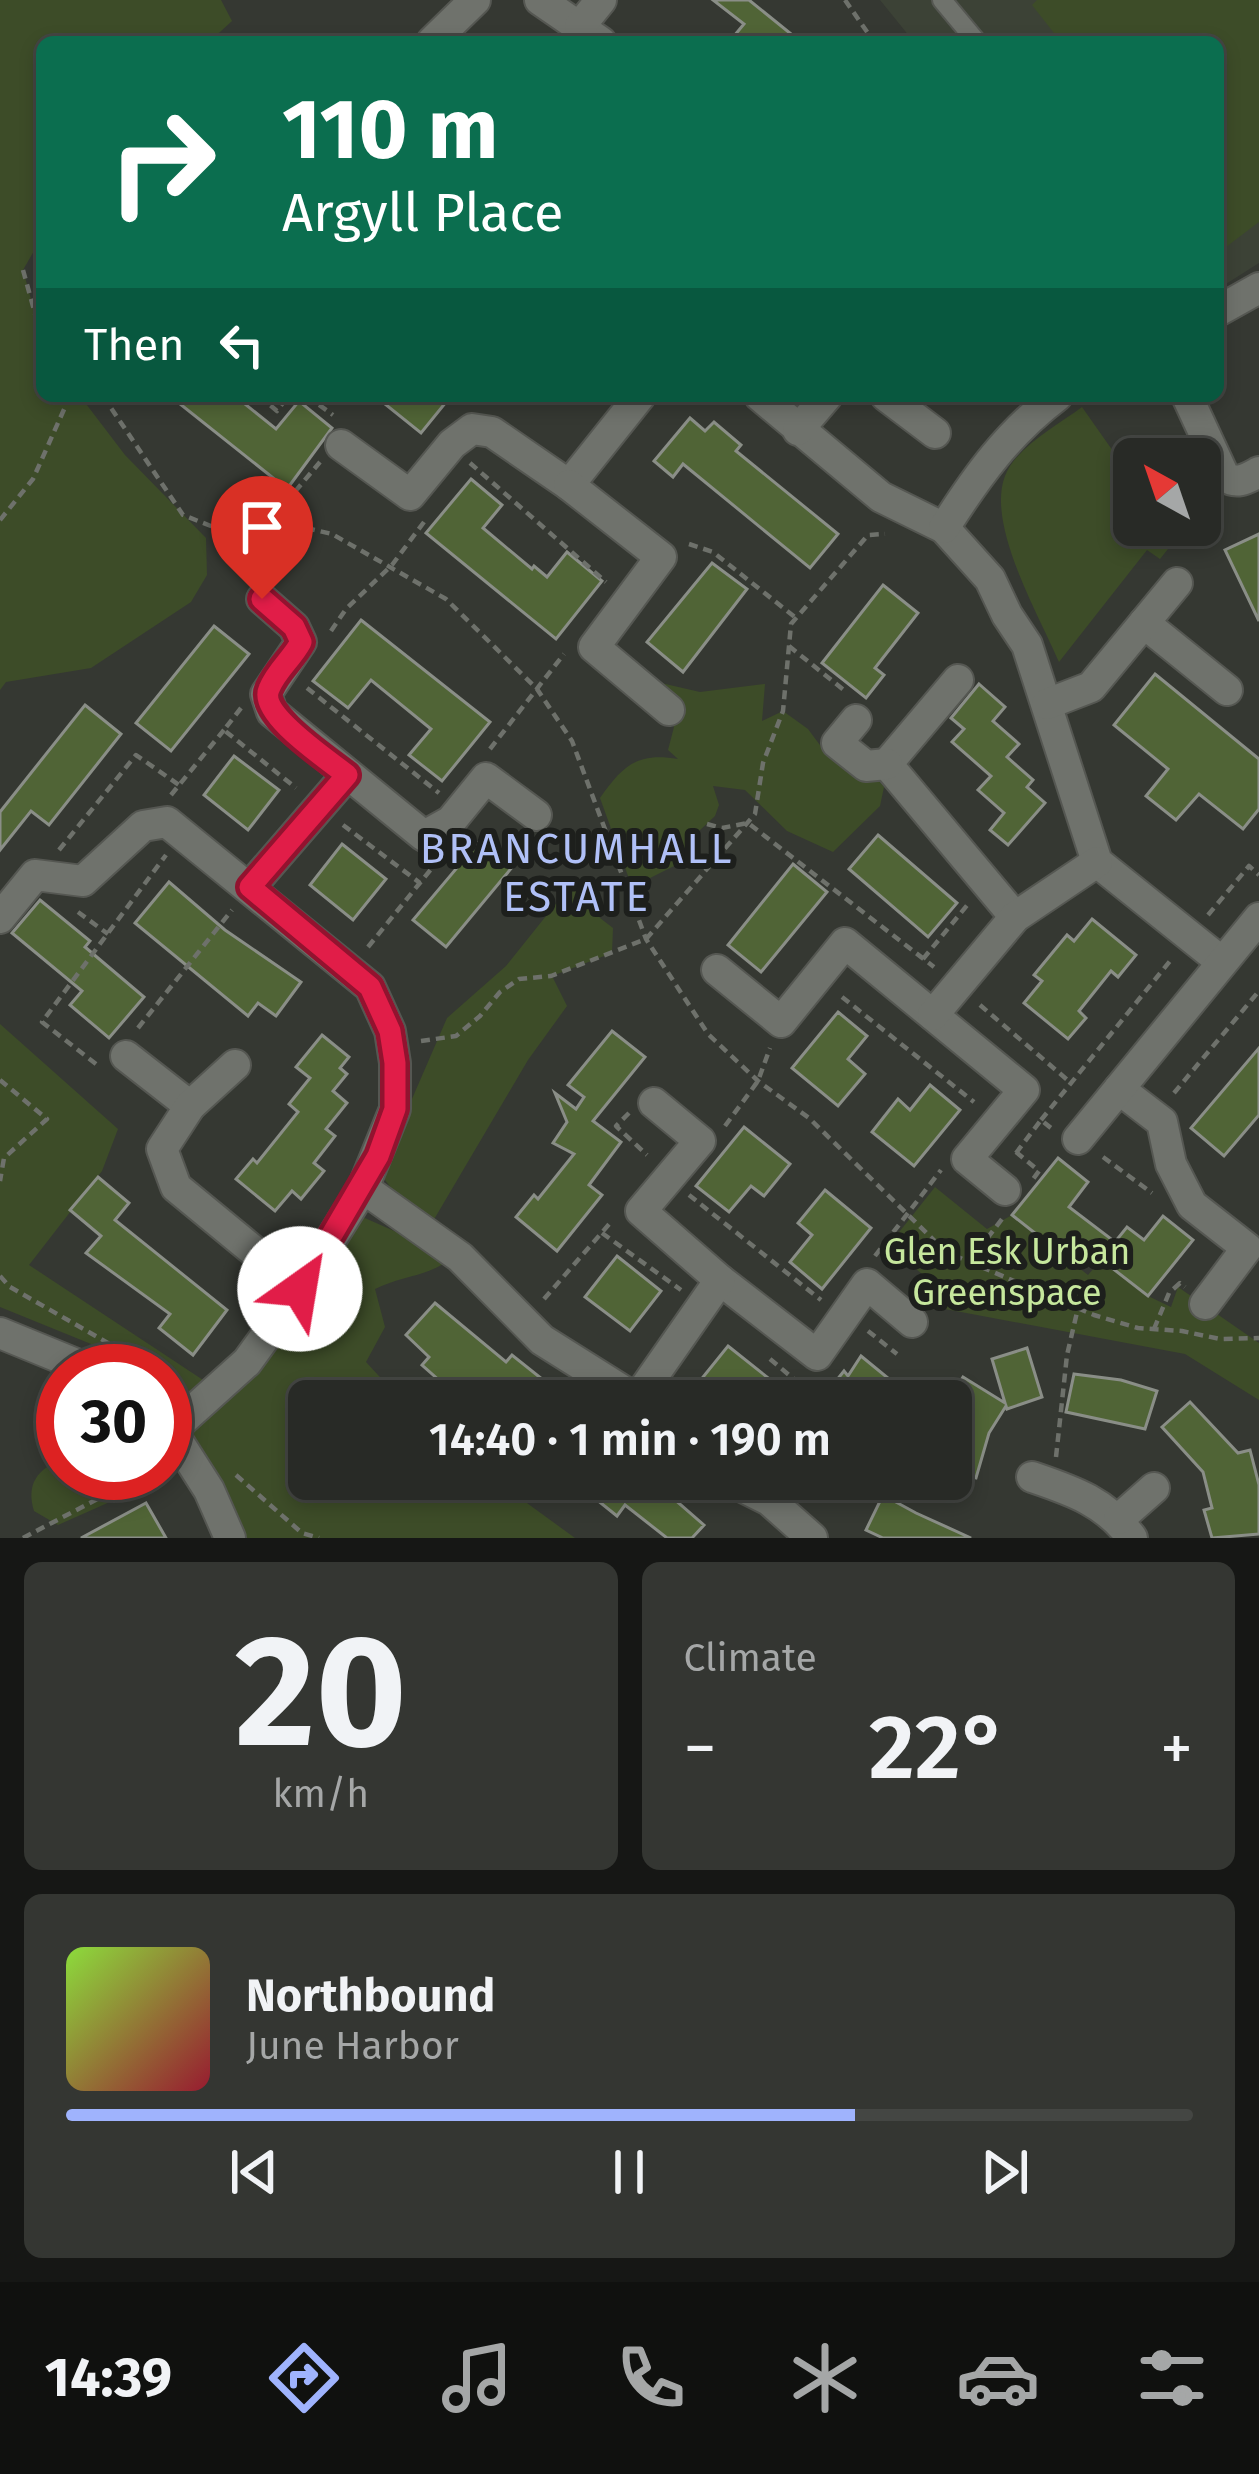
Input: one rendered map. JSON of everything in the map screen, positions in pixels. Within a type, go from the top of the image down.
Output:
[{"type":"street","points":[[438,36],[475,0]]},
{"type":"street","points":[[540,0],[590,34],[601,0]]},
{"type":"street","points":[[1224,308],[1259,288]]},
{"type":"street","points":[[569,485],[635,402]]},
{"type":"street","points":[[767,402],[881,497],[944,527],[991,579],[1027,645],[1097,862],[1222,962]]},
{"type":"street","points":[[797,430],[822,402]]},
{"type":"street","points":[[894,402],[934,433]]},
{"type":"street","points":[[944,527],[982,467],[1015,429],[1050,402]]},
{"type":"street","points":[[1190,402],[1224,476],[1232,482],[1244,481],[1259,472]]},
{"type":"street","points":[[341,445],[410,495],[452,444],[472,429],[492,432],[661,557],[593,647],[669,710]]},
{"type":"street","points":[[1047,704],[1091,687],[1177,583]]},
{"type":"street","points":[[262,599],[294,627],[301,642],[274,679],[266,700],[284,724],[424,836],[451,821],[486,778],[536,815]]},
{"type":"street","points":[[1144,623],[1227,690]]},
{"type":"street","points":[[856,720],[837,742],[866,766],[887,764],[958,680]]},
{"type":"street","points":[[887,764],[1015,917]]},
{"type":"street","points":[[250,887],[347,775]]},
{"type":"street","points":[[0,918],[35,875],[83,881],[143,826],[172,828],[370,987],[390,1031],[395,1109],[362,1188],[300,1289],[247,1362],[192,1412]]},
{"type":"street","points":[[933,1015],[1015,917],[1097,862]]},
{"type":"street","points":[[1075,1143],[1259,918]]},
{"type":"street","points":[[717,970],[781,1022],[845,943],[1024,1090],[967,1159],[999,1186]]},
{"type":"street","points":[[126,1056],[190,1106]]},
{"type":"street","points":[[235,1065],[190,1106],[162,1149],[176,1187],[300,1289]]},
{"type":"street","points":[[1120,1089],[1162,1123],[1171,1165],[1192,1204],[1247,1248],[1205,1304]]},
{"type":"street","points":[[654,1102],[700,1142],[663,1172],[641,1211],[719,1280],[817,1355],[855,1302],[912,1322]]},
{"type":"street","points":[[362,1188],[460,1257],[542,1340],[603,1380]]},
{"type":"street","points":[[652,1380],[719,1280]]},
{"type":"street","points":[[1,1338],[36,1351]]},
{"type":"street","points":[[192,1463],[230,1538]]},
{"type":"street","points":[[1043,1481],[1082,1494],[1125,1529],[1154,1488]]},
{"type":"street","points":[[769,1500],[812,1538]]},
{"type":"lane","points":[[942,0],[972,36]]},
{"type":"path","points":[[845,0],[870,36]]},
{"type":"path","points":[[23,270],[36,317]]},
{"type":"path","points":[[0,520],[33,479],[67,402]]},
{"type":"path","points":[[109,402],[183,515],[221,530],[289,524],[332,534],[446,599],[538,689],[572,741],[646,939],[708,1034],[758,1081],[808,1118],[946,1252],[1138,1328],[1242,1341],[1259,1338]]},
{"type":"path","points":[[469,461],[611,587]]},
{"type":"path","points":[[395,1063],[404,1048],[418,1041],[456,1036],[519,979],[551,976],[646,939],[755,814],[763,763],[783,711],[791,624],[868,535],[884,535],[897,505]]},
{"type":"path","points":[[322,645],[346,609],[392,565],[430,513]]},
{"type":"path","points":[[661,557],[691,543],[713,551],[796,618]]},
{"type":"path","points":[[478,764],[565,653]]},
{"type":"path","points":[[297,680],[449,801]]},
{"type":"path","points":[[250,887],[128,1041],[126,1056],[101,1068],[42,1022],[172,828],[165,802],[243,705],[266,700]]},
{"type":"path","points":[[224,730],[420,883]]},
{"type":"path","points":[[59,850],[136,755],[179,785]]},
{"type":"path","points":[[707,824],[722,828],[748,823],[957,986],[1071,1083]]},
{"type":"path","points":[[349,970],[440,859],[433,833]]},
{"type":"path","points":[[999,1186],[1041,1120],[1249,866],[1259,874]]},
{"type":"path","points":[[923,959],[985,884]]},
{"type":"path","points":[[817,977],[998,1120]]},
{"type":"path","points":[[1155,1117],[1259,991]]},
{"type":"path","points":[[700,1142],[723,1129],[758,1081],[781,1022]]},
{"type":"path","points":[[0,1080],[47,1119],[4,1158],[0,1180]]},
{"type":"path","points":[[654,1102],[645,1096],[616,1126],[663,1172],[833,1309],[841,1299],[855,1302],[897,1354]]},
{"type":"path","points":[[1041,1120],[1075,1143],[1088,1159],[1102,1156],[1152,1193]]},
{"type":"path","points":[[855,1302],[860,1278],[905,1213],[957,1150],[967,1159]]},
{"type":"path","points":[[524,1322],[616,1217]]},
{"type":"path","points":[[0,1276],[10,1287],[112,1344]]},
{"type":"path","points":[[1043,1481],[1078,1308]]},
{"type":"path","points":[[220,1462],[302,1532],[319,1538]]},
{"type":"path","points":[[23,1538],[95,1500]]},
{"type":"shaded area","points":[[880,0],[1259,0],[1259,263],[1224,285],[1224,36],[909,36]]},
{"type":"green space","points":[[0,0],[221,0],[232,21],[216,36],[36,36],[36,247],[23,270],[36,317],[36,402],[85,402],[125,455],[206,538],[207,575],[191,602],[91,668],[6,682],[0,690]]},
{"type":"green space","points":[[1037,0],[1259,0],[1259,222],[1224,248],[1224,36],[1056,36],[1032,5]]},
{"type":"green space","points":[[1082,407],[1113,451],[1113,546],[1170,546],[1160,559],[1147,550],[1059,662],[1017,570],[1003,519],[1005,476],[1039,437]]},
{"type":"green space","points":[[648,680],[700,692],[765,684],[762,721],[783,711],[808,729],[828,756],[858,757],[884,787],[880,806],[833,852],[787,831],[745,790],[713,786],[719,805],[715,816],[676,865],[632,887],[600,798],[633,764],[652,758],[678,759],[668,750],[674,727]]},
{"type":"green space","points":[[585,886],[600,918],[613,928],[612,953],[552,976],[567,1006],[528,1060],[426,1233],[385,1180],[378,1156],[402,1122],[447,1018],[506,966],[566,891]]},
{"type":"green space","points":[[0,1024],[118,1129],[102,1171],[29,1265],[149,1344],[91,1344],[0,1307]]},
{"type":"green space","name":"Glen Esk Urban Greenspace","points":[[935,1187],[987,1229],[1012,1215],[1088,1275],[1101,1260],[1148,1296],[1171,1307],[1178,1287],[1259,1343],[1259,1400],[1185,1354],[945,1309],[944,1292],[888,1246]]},
{"type":"green space","points":[[349,1211],[453,1257],[375,1289],[385,1327],[366,1362],[383,1380],[288,1380],[288,1500],[523,1500],[575,1538],[231,1538],[192,1456],[192,1412],[247,1362]]},
{"type":"green space","points":[[192,1373],[203,1380],[192,1390]]},
{"type":"green space","points":[[36,1480],[36,1500],[113,1500],[58,1525],[34,1511]]},
{"type":"building","points":[[713,0],[749,0],[794,36],[734,36],[744,24]]},
{"type":"building","points":[[178,402],[242,402],[276,429],[300,402],[332,428],[287,489]]},
{"type":"building","points":[[382,402],[446,402],[421,433]]},
{"type":"building","points":[[690,418],[705,431],[714,422],[741,445],[736,451],[838,534],[810,568],[683,464],[673,477],[654,461]]},
{"type":"building","points":[[471,479],[502,505],[483,528],[532,569],[547,577],[567,552],[602,581],[556,639],[426,533]]},
{"type":"building","points":[[1259,534],[1259,621],[1225,550]]},
{"type":"building","points":[[712,563],[747,589],[683,672],[647,642]]},
{"type":"building","points":[[883,585],[918,613],[875,668],[884,675],[866,698],[822,663]]},
{"type":"building","points":[[361,620],[490,722],[442,781],[409,755],[431,729],[371,680],[348,708],[313,681]]},
{"type":"building","points":[[214,626],[249,654],[171,751],[136,723]]},
{"type":"building","points":[[1155,674],[1259,759],[1259,809],[1243,829],[1199,794],[1176,820],[1146,796],[1168,769],[1114,725]]},
{"type":"building","points":[[979,684],[1005,707],[993,721],[1019,744],[1007,757],[1033,780],[1027,787],[1045,803],[1008,845],[990,830],[1004,813],[978,790],[991,776],[952,742],[964,729],[951,718]]},
{"type":"building","points":[[85,705],[121,734],[49,825],[31,811],[0,850],[0,812]]},
{"type":"building","points":[[234,756],[279,790],[248,830],[204,795]]},
{"type":"building","points":[[878,835],[957,903],[928,937],[849,869]]},
{"type":"building","points":[[482,838],[514,865],[446,947],[413,920]]},
{"type":"building","points":[[342,844],[386,879],[353,920],[310,885]]},
{"type":"building","points":[[793,864],[827,892],[761,972],[728,945]]},
{"type":"building","points":[[169,882],[225,930],[301,982],[276,1016],[258,1003],[248,1016],[135,923]]},
{"type":"building","points":[[40,900],[90,941],[85,947],[144,997],[109,1038],[70,1005],[82,991],[12,933]]},
{"type":"building","points":[[1092,919],[1136,955],[1118,977],[1111,971],[1079,1011],[1086,1018],[1068,1039],[1024,1003],[1042,981],[1034,975],[1067,935],[1074,941]]},
{"type":"building","points":[[838,1012],[867,1036],[848,1059],[865,1074],[838,1106],[792,1068]]},
{"type":"building","points":[[612,1031],[645,1057],[593,1121],[621,1142],[589,1185],[602,1195],[557,1251],[516,1217],[534,1195],[538,1199],[574,1154],[553,1143],[567,1122],[555,1093],[576,1109],[584,1097],[568,1085]]},
{"type":"building","points":[[322,1035],[349,1057],[340,1068],[347,1074],[333,1091],[347,1103],[326,1129],[335,1136],[314,1163],[324,1171],[301,1199],[292,1191],[275,1211],[236,1179],[253,1159],[257,1163],[298,1112],[289,1104],[310,1078],[296,1067]]},
{"type":"building","points":[[1259,1048],[1259,1115],[1224,1156],[1191,1128]]},
{"type":"building","points":[[930,1085],[960,1110],[914,1166],[872,1132],[898,1099],[910,1110]]},
{"type":"building","points":[[744,1127],[790,1164],[764,1196],[751,1186],[729,1212],[696,1186]]},
{"type":"building","points":[[1058,1158],[1088,1182],[1069,1207],[1115,1242],[1127,1227],[1144,1240],[1163,1216],[1193,1240],[1148,1296],[1071,1236],[1059,1252],[1012,1215]]},
{"type":"building","points":[[98,1177],[129,1203],[115,1220],[227,1310],[193,1355],[192,1344],[179,1344],[159,1328],[170,1314],[86,1253],[101,1236],[70,1210]]},
{"type":"building","points":[[825,1190],[871,1228],[822,1289],[790,1262],[812,1235],[798,1223]]},
{"type":"building","points":[[617,1256],[661,1291],[630,1331],[585,1297]]},
{"type":"building","points":[[435,1303],[506,1362],[512,1355],[542,1379],[439,1380],[422,1365],[429,1357],[406,1335]]},
{"type":"building","points":[[728,1346],[771,1380],[701,1380]]},
{"type":"building","points":[[1027,1348],[1042,1397],[1006,1406],[989,1433],[976,1478],[972,1477],[972,1383],[1005,1403],[992,1359]]},
{"type":"building","points":[[861,1356],[890,1380],[837,1380],[844,1371],[848,1376]]},
{"type":"building","points":[[1074,1374],[1157,1391],[1145,1429],[1066,1412]]},
{"type":"building","points":[[1190,1402],[1238,1453],[1250,1450],[1259,1485],[1259,1534],[1212,1538],[1204,1510],[1212,1508],[1203,1472],[1162,1427]]},
{"type":"building","points":[[597,1500],[675,1500],[704,1525],[692,1538],[667,1538],[625,1505],[617,1516]]},
{"type":"building","points":[[881,1500],[892,1500],[971,1538],[883,1538],[866,1530]]},
{"type":"building","points":[[146,1503],[166,1538],[81,1538]]},
{"type":"district","name":"BRANCUMHALL ESTATE","points":[[577,873]]},
{"type":"route","points":[[262,599],[294,627],[301,642],[274,679],[266,703],[284,724],[347,775],[250,887],[370,987],[390,1031],[395,1063],[395,1109],[378,1156],[300,1289]]}]
